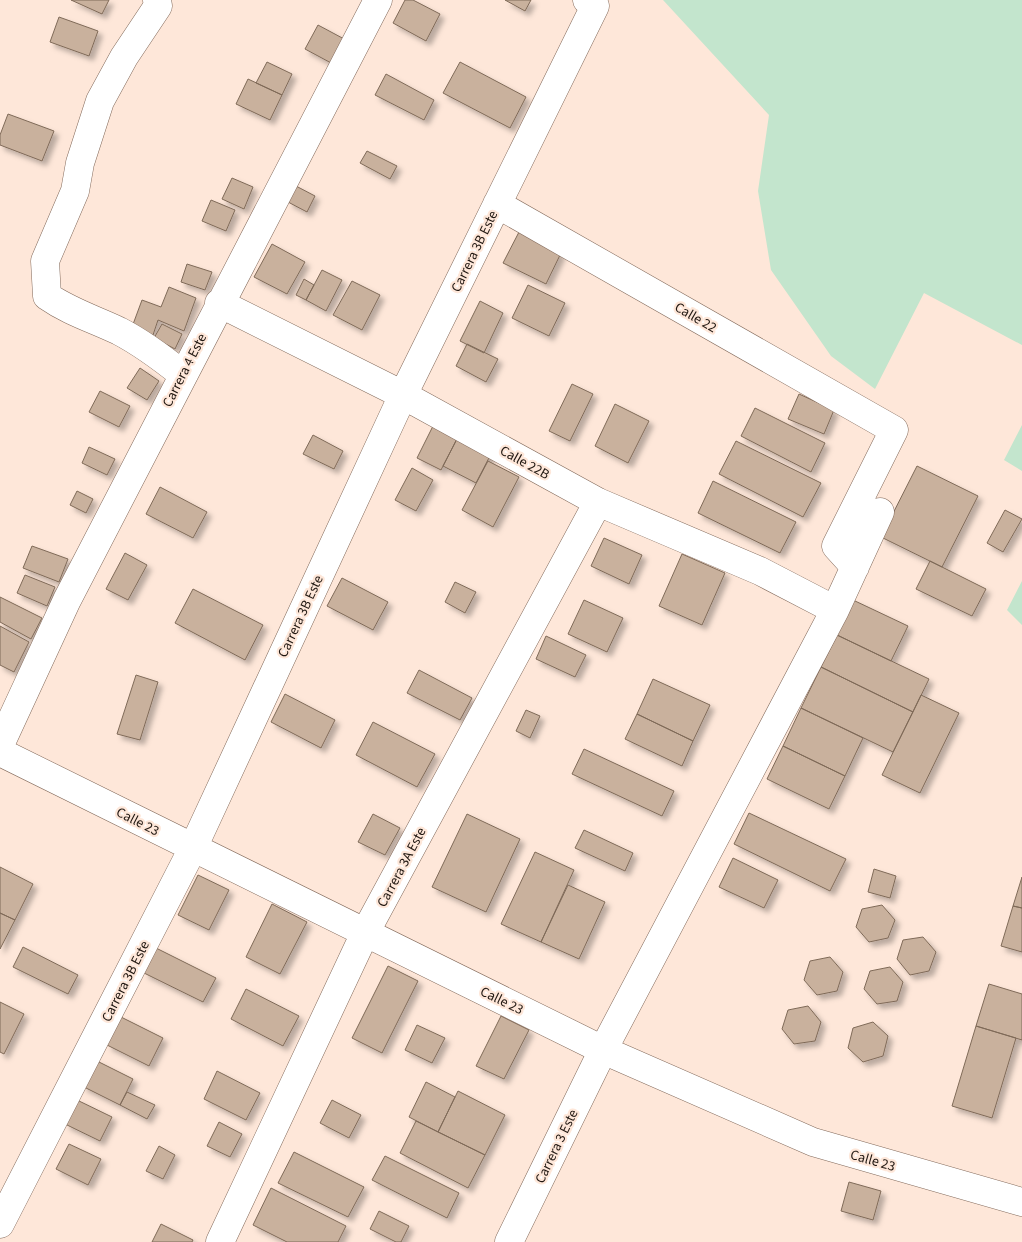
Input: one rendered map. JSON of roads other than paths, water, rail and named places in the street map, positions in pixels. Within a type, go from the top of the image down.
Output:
[{"type":"street","points":[[157,0],[158,6],[124,57],[100,101],[80,163],[75,191],[44,261],[47,296],[66,309],[117,330],[139,342],[182,374]]},
{"type":"street","name":"Carrera 4 Este","points":[[0,745],[67,600],[182,374],[378,0]]},
{"type":"street","name":"Carrera 3B Este","points":[[0,1224],[193,848],[403,395],[497,204],[591,3]]},
{"type":"street","name":"Calle 22","points":[[497,204],[894,430],[836,546],[855,567]]},
{"type":"street","name":"Calle 22B","points":[[219,303],[403,395],[598,502],[760,571],[835,610]]},
{"type":"street","name":"Carrera 3A Este","points":[[220,1242],[365,933],[598,502]]},
{"type":"street","name":"Carrera 3 Este","points":[[509,1242],[603,1050],[835,610],[880,512]]},
{"type":"street","name":"Calle 23","points":[[0,752],[603,1050],[813,1142],[1022,1202]]}]
